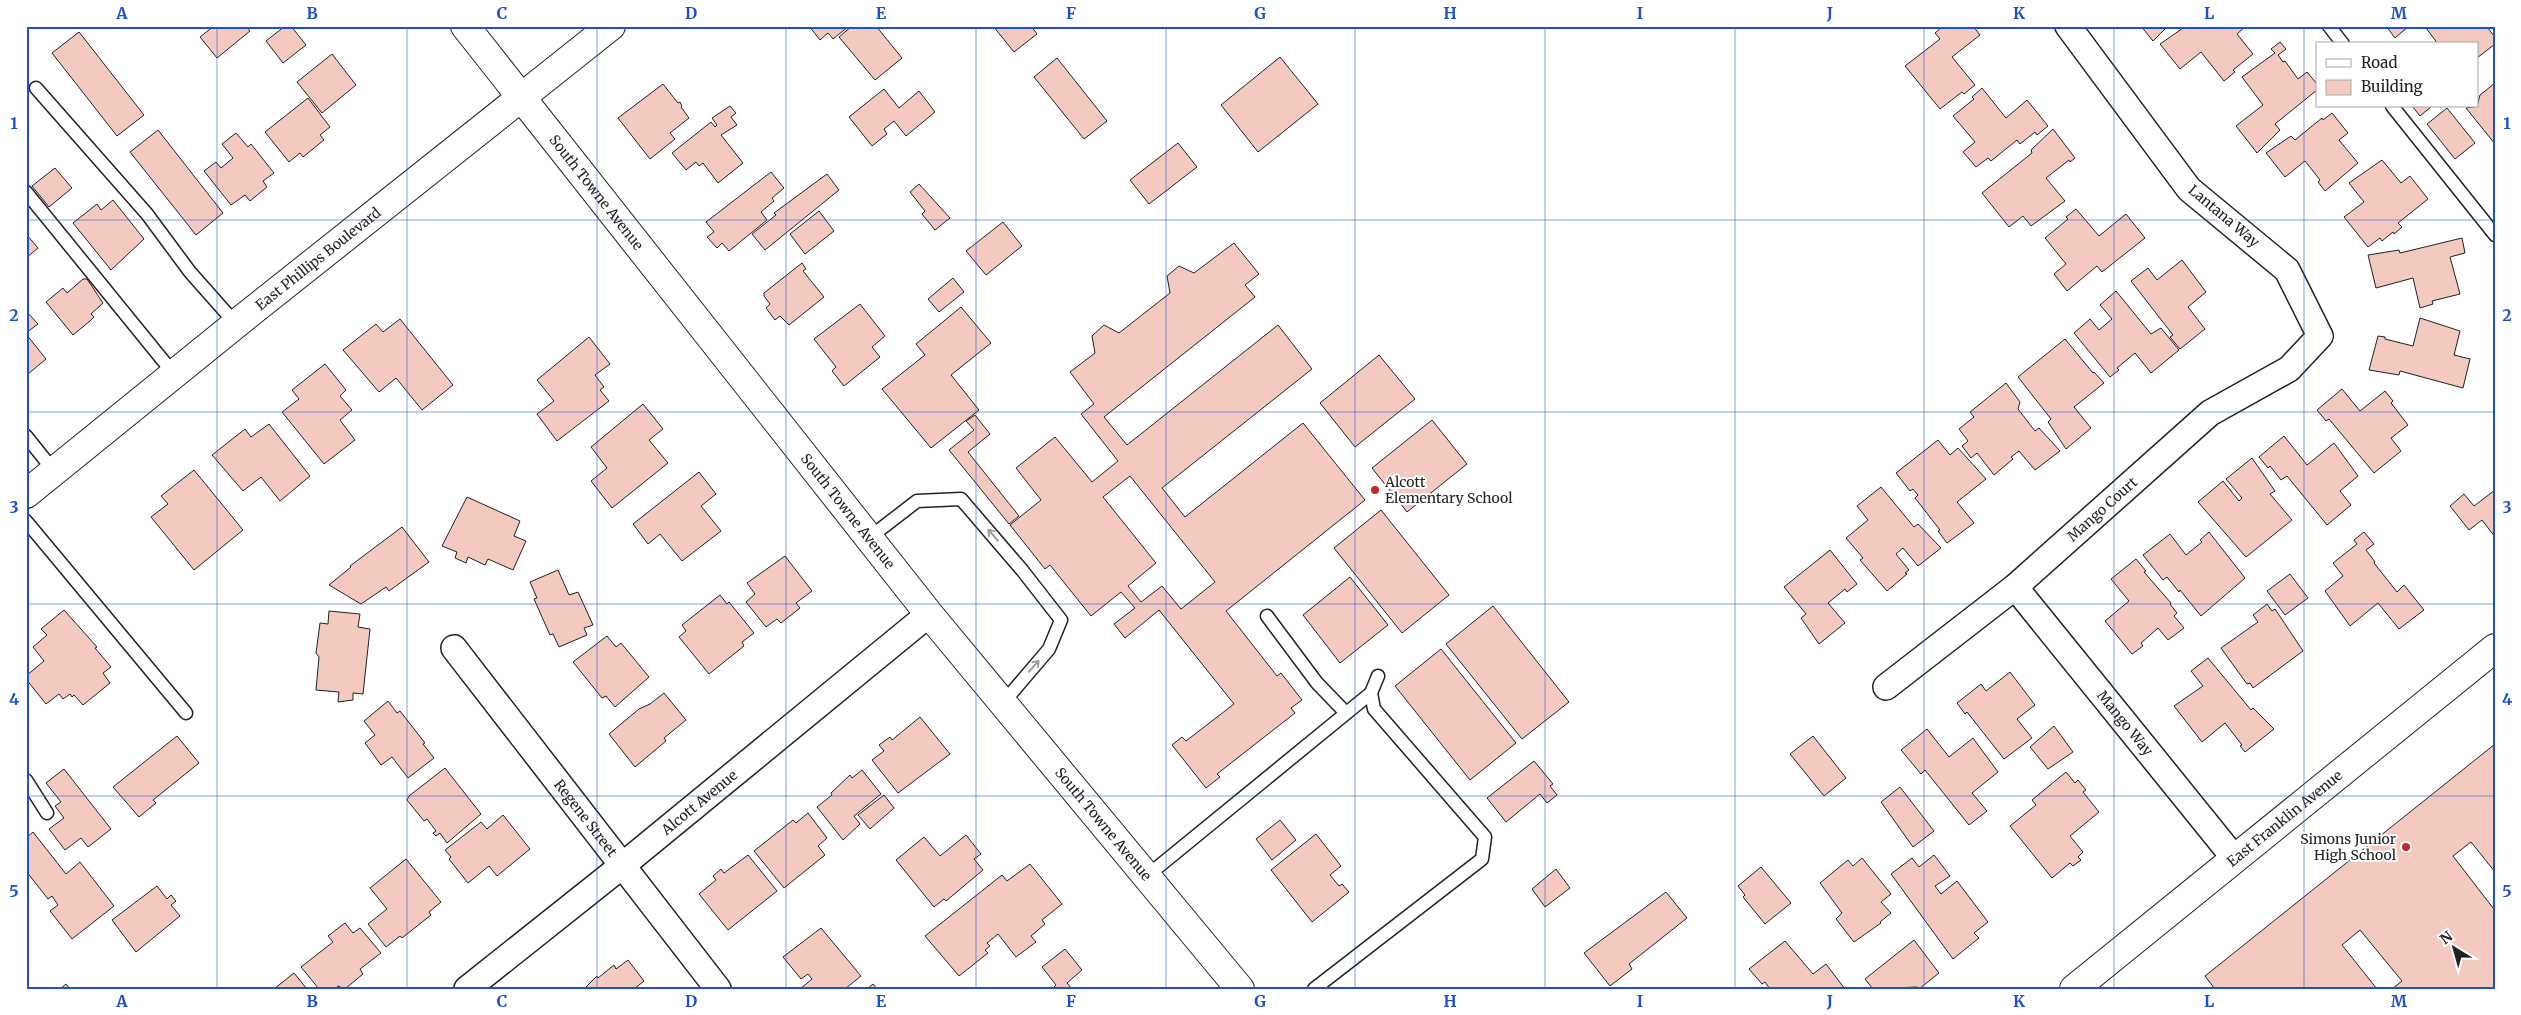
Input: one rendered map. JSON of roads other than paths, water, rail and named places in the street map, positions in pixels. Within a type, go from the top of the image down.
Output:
[{"type":"street","name":"South Towne Avenue","points":[[465,26],[929,614],[1240,989]]},
{"type":"street","name":"East Phillips Boulevard","points":[[26,494],[236,324],[612,26]]},
{"type":"street","name":"Lantana Way","points":[[2068,26],[2189,189],[2288,270],[2320,336]]},
{"type":"street","name":"Mango Court","points":[[1886,687],[2016,587],[2210,413],[2289,369],[2320,336]]},
{"type":"street","name":"Mango Way","points":[[2016,587],[2235,859]]},
{"type":"street","name":"Alcott Avenue","points":[[467,989],[623,865],[929,614]]},
{"type":"street","name":"Regene Street","points":[[454,648],[718,989]]},
{"type":"street","name":"East Franklin Avenue","points":[[2074,989],[2495,648]]},
{"type":"lane","points":[[2329,26],[2341,42]]},
{"type":"lane","points":[[36,88],[147,214],[190,272],[236,324]]},
{"type":"lane","points":[[2394,108],[2495,235]]},
{"type":"lane","points":[[26,192],[174,374]]},
{"type":"lane","points":[[26,436],[54,472]]},
{"type":"lane","points":[[869,538],[917,501],[961,499],[1022,570],[1061,620],[1049,649],[1003,703]]},
{"type":"lane","points":[[26,521],[186,713]]},
{"type":"lane","points":[[1267,616],[1317,683],[1346,714]]},
{"type":"lane","points":[[1147,876],[1371,693],[1378,676]]},
{"type":"lane","points":[[1314,989],[1482,859],[1485,837],[1374,709],[1371,693]]},
{"type":"lane","points":[[26,780],[47,813]]},
{"type":"place","name":"Alcott Elementary School","points":[[1375,490]]},
{"type":"place","name":"Simons Junior High School","points":[[2406,847]]}]
